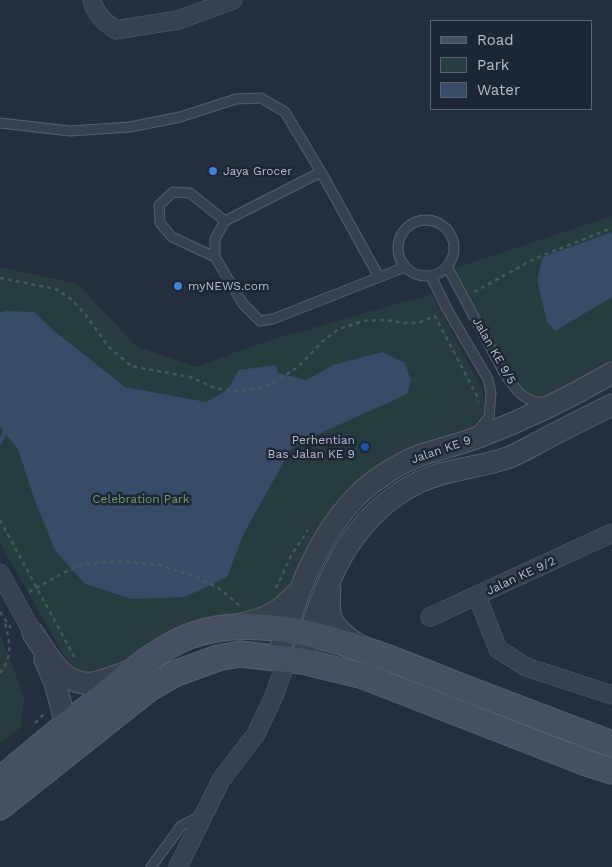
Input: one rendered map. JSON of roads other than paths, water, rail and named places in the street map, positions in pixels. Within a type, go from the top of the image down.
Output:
[{"type":"main road","points":[[0,780],[132,671],[176,642],[207,630],[227,628],[262,627],[297,632],[368,651],[612,744]]},
{"type":"main road","points":[[0,807],[150,688],[174,674],[218,658],[240,654],[289,659],[363,676],[586,763],[612,771]]},
{"type":"main road","points":[[66,724],[91,727],[105,724]]},
{"type":"street","points":[[92,0],[93,7],[101,18],[115,30],[178,20],[233,0]]},
{"type":"street","name":"Jalan KE 9","points":[[289,659],[297,632],[297,593],[324,538],[356,497],[384,474],[419,456],[469,441],[516,422],[564,400],[612,373]]},
{"type":"street","name":"Jalan KE 9","points":[[297,632],[313,620],[340,556],[357,532],[373,512],[393,497],[419,482],[507,458],[612,405]]},
{"type":"street","name":"Jalan KE 9/2","points":[[430,617],[612,533]]},
{"type":"street","points":[[0,573],[15,599],[24,633],[55,683],[66,724]]},
{"type":"street","points":[[331,577],[328,607],[330,618],[335,627],[368,651]]},
{"type":"street","points":[[227,628],[256,620],[281,610],[297,593]]},
{"type":"street","points":[[477,596],[498,649],[526,667],[612,695]]},
{"type":"street","points":[[24,633],[58,670],[69,678],[82,683],[99,681],[132,671]]},
{"type":"street","points":[[178,867],[202,815],[221,780],[256,734],[289,659]]},
{"type":"lane","points":[[0,123],[70,131],[130,127],[180,117],[236,100],[261,98],[285,112],[321,172],[379,277]]},
{"type":"lane","points":[[321,172],[225,221],[216,239],[216,257],[243,304],[260,321],[273,319],[405,267]]},
{"type":"lane","points":[[216,257],[172,237],[160,223],[159,205],[173,192],[190,193],[225,221]]},
{"type":"lane","points":[[426,220],[442,226],[448,232],[454,249],[452,258],[446,266],[431,276],[421,276],[405,267],[400,259],[398,250],[402,232],[409,226],[426,220]]},
{"type":"lane","name":"Jalan KE 9/5","points":[[446,266],[511,383],[526,400],[538,403],[564,400]]},
{"type":"lane","name":"Jalan KE 9/5","points":[[431,276],[488,379],[491,393],[489,417],[469,441]]},
{"type":"lane","points":[[151,867],[181,826],[202,815]]},
{"type":"water","points":[[612,232],[612,297],[555,331],[547,322],[537,280],[543,257]]},
{"type":"water","points":[[6,311],[34,312],[53,330],[125,387],[206,402],[227,390],[239,370],[276,365],[278,373],[306,380],[333,365],[382,352],[404,362],[411,380],[407,394],[321,433],[291,449],[244,533],[227,577],[185,597],[132,599],[85,584],[55,550],[34,498],[18,449],[0,427],[0,313]]},
{"type":"waterway","points":[[0,442],[7,429]]},
{"type":"place","name":"Jaya Grocer","points":[[213,171]]},
{"type":"place","name":"myNEWS.com","points":[[178,286]]},
{"type":"place","name":"Perhentian Bas Jalan KE 9","points":[[365,447]]},
{"type":"park label","name":"Celebration Park","points":[[141,499]]}]
